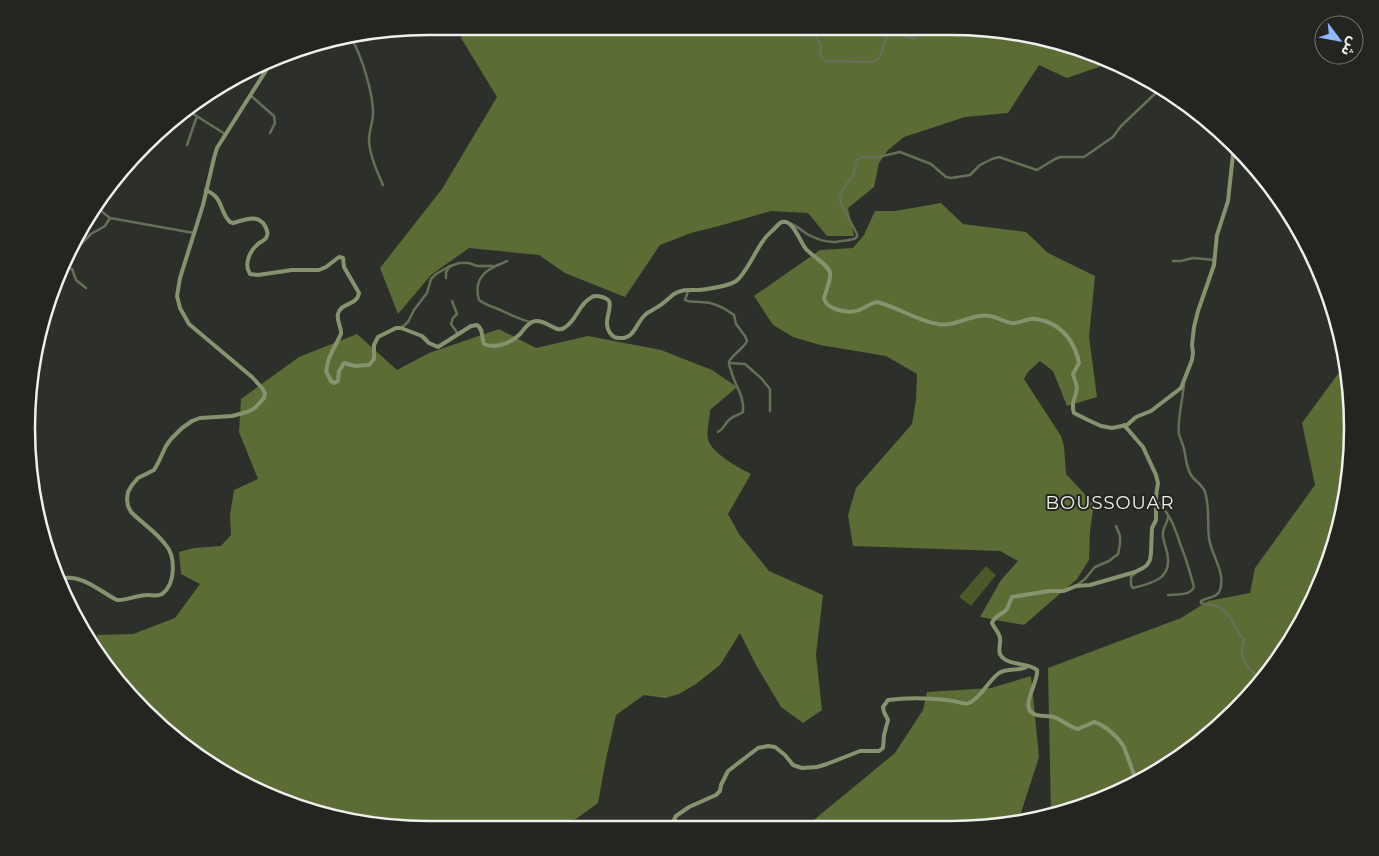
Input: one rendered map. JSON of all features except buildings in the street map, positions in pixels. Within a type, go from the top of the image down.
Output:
[{"type":"street","points":[[814,35],[821,47],[820,56],[824,60],[873,62],[879,59],[888,35]]},
{"type":"street","points":[[904,35],[912,39],[917,36]]},
{"type":"street","points":[[354,42],[359,51],[372,97],[373,115],[369,142],[376,170],[383,185]]},
{"type":"street","points":[[65,579],[79,579],[87,582],[117,600],[161,594],[166,589],[173,572],[170,552],[166,544],[131,512],[127,500],[128,492],[138,478],[154,470],[171,439],[192,421],[200,418],[238,415],[255,408],[264,398],[262,388],[189,324],[180,308],[177,287],[203,205],[214,158],[225,134],[266,71]]},
{"type":"street","points":[[206,190],[214,193],[230,222],[253,218],[258,219],[268,232],[265,240],[252,250],[249,257],[247,268],[250,274],[258,276],[292,270],[319,270],[339,257],[343,258],[344,267],[359,296],[354,302],[344,305],[338,313],[338,320],[342,330],[329,358],[326,371],[331,381],[338,382],[339,371],[344,363],[355,366],[369,365],[374,359],[374,345],[378,337],[396,328],[422,336],[429,343],[438,347],[471,326],[477,325],[482,332],[484,344],[497,346],[513,340],[531,323],[537,321],[560,329],[564,328],[585,302],[593,296],[600,296],[609,301],[610,305],[606,323],[612,336],[622,338],[629,336],[634,332],[645,315],[676,293],[706,289],[734,282],[741,276],[765,238],[781,222],[793,224],[820,241],[830,243],[851,241],[857,237],[858,234],[839,199],[843,188],[853,174],[859,158],[878,157],[900,152],[931,164],[946,177],[951,178],[970,175],[980,165],[998,157],[1037,170],[1060,157],[1084,157],[1114,137],[1121,126],[1156,93]]},
{"type":"street","points":[[250,95],[274,116],[275,123],[270,133]]},
{"type":"street","points":[[193,113],[225,134]]},
{"type":"street","points":[[188,145],[197,116]]},
{"type":"street","points":[[1233,155],[1229,194],[1217,235],[1212,273],[1194,327],[1193,353],[1184,383],[1179,434],[1189,471],[1204,492],[1207,503],[1209,539],[1220,569],[1221,584],[1218,594],[1201,600],[1201,604],[1216,606],[1229,615],[1238,635],[1244,640],[1241,651],[1243,657],[1256,675]]},
{"type":"street","points":[[100,211],[110,218],[194,233]]},
{"type":"street","points":[[81,244],[91,234],[105,226],[110,218]]},
{"type":"street","points":[[786,222],[793,227],[807,250],[828,268],[830,272],[824,298],[825,302],[834,309],[859,310],[877,302],[942,325],[989,315],[1012,323],[1031,318],[1047,322],[1064,332],[1078,356],[1079,363],[1072,374],[1076,387],[1073,404],[1074,413],[1101,426],[1112,428],[1124,425],[1151,411],[1175,394],[1184,383]]},
{"type":"street","points":[[1173,261],[1192,258],[1214,260]]},
{"type":"street","points":[[401,328],[408,322],[414,310],[427,293],[433,276],[451,265],[465,263],[477,266],[493,266],[507,261]]},
{"type":"street","points":[[446,278],[447,270],[451,265]]},
{"type":"street","points":[[493,266],[479,280],[479,300],[514,318],[531,323]]},
{"type":"street","points":[[69,268],[72,269],[76,280],[86,288]]},
{"type":"street","points":[[689,290],[685,300],[690,303],[715,304],[734,315],[736,324],[747,341],[729,363],[732,378],[741,393],[743,412],[730,419],[721,431],[718,432]]},
{"type":"street","points":[[452,301],[457,314],[451,324],[458,334]]},
{"type":"street","points":[[729,363],[745,364],[761,378],[770,389],[770,411]]},
{"type":"street","points":[[1124,425],[1143,447],[1158,483],[1156,520],[1152,528],[1150,560],[1147,565],[1131,577],[1133,588],[1152,584],[1166,572],[1169,561],[1162,533],[1168,521],[1168,513]]},
{"type":"street","points":[[1156,501],[1172,519],[1186,556],[1194,587],[1189,593],[1168,594]]},
{"type":"street","points":[[1116,526],[1120,536],[1118,554],[1109,561],[1095,566],[1085,579],[1076,586],[1064,591],[1049,591],[1012,598],[1008,608],[993,620],[992,623],[1000,637],[1001,656],[1012,663],[1034,667],[1038,674],[1029,697],[1028,705],[1030,711],[1033,714],[1054,717],[1078,730],[1094,722],[1103,726],[1121,742],[1134,775]]},
{"type":"street","points":[[1076,586],[1090,585],[1138,571]]},
{"type":"street","points":[[674,821],[676,816],[689,807],[716,796],[728,771],[758,748],[775,747],[785,754],[793,765],[802,768],[817,767],[860,751],[879,751],[883,748],[884,735],[888,724],[883,707],[888,700],[912,698],[955,701],[966,704],[978,696],[988,682],[998,673],[1028,666]]},
{"type":"green space","points":[[462,35],[977,36],[1002,38],[1053,48],[1102,66],[1067,78],[1039,65],[1008,113],[965,117],[904,137],[888,150],[879,163],[874,187],[848,208],[854,236],[827,236],[808,213],[771,211],[691,233],[660,245],[625,297],[565,273],[539,255],[469,248],[431,275],[398,314],[380,268],[442,189],[497,97],[461,38]]},
{"type":"green space","points":[[941,203],[963,224],[1026,232],[1048,253],[1095,276],[1089,337],[1097,397],[1067,406],[1053,371],[1040,361],[1028,372],[1024,379],[1061,436],[1064,446],[1066,474],[1094,504],[1090,531],[1089,560],[1077,579],[1024,625],[980,617],[1001,580],[1018,561],[1000,551],[853,546],[848,515],[856,488],[912,424],[916,400],[917,374],[886,356],[820,345],[793,337],[773,325],[754,296],[820,250],[853,248],[864,235],[875,211],[895,211]]},
{"type":"green space","points":[[499,329],[536,348],[588,336],[661,350],[712,370],[737,387],[710,410],[708,439],[714,450],[720,455],[751,474],[728,514],[739,534],[769,571],[823,595],[816,655],[822,710],[803,723],[781,707],[756,665],[740,633],[720,665],[696,684],[679,694],[665,698],[644,695],[616,715],[598,803],[576,819],[560,821],[428,821],[377,818],[326,808],[278,791],[231,768],[210,755],[189,740],[150,706],[116,667],[101,646],[97,635],[133,634],[175,618],[200,584],[181,574],[179,552],[194,548],[221,546],[231,535],[230,515],[234,490],[258,479],[239,432],[241,399],[299,357],[357,334],[397,370],[429,353]]},
{"type":"green space","points":[[1340,371],[1344,428],[1343,454],[1341,479],[1331,530],[1314,578],[1303,602],[1278,646],[1263,667],[1229,706],[1190,740],[1148,768],[1125,780],[1101,791],[1051,808],[1048,668],[1181,618],[1208,601],[1250,593],[1255,568],[1315,485],[1302,423]]},
{"type":"green space","points":[[986,566],[996,575],[971,606],[959,597]]},
{"type":"green space","points":[[1031,676],[1039,757],[1020,814],[1002,818],[951,821],[812,821],[895,753],[923,710],[927,692],[991,688]]},
{"type":"district","name":"BOUSSOUAR","points":[[1110,503]]}]
